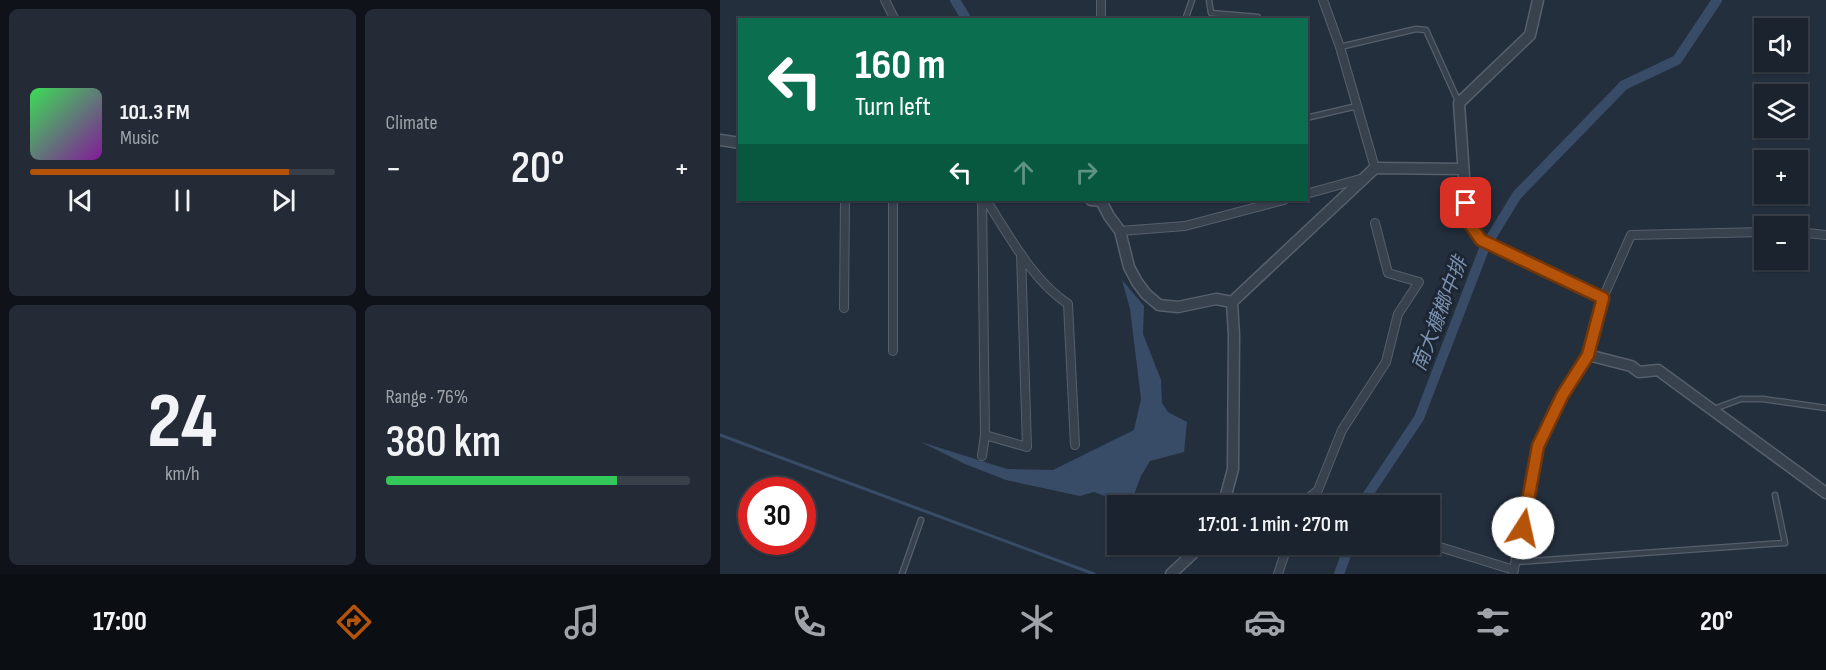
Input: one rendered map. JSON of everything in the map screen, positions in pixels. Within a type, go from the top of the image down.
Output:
[{"type":"street","points":[[885,0],[894,18]]},
{"type":"street","points":[[1101,0],[1101,18]]},
{"type":"street","points":[[1323,0],[1341,47],[1375,168]]},
{"type":"street","points":[[1538,0],[1530,35],[1459,104],[1467,220],[1481,240],[1603,298]]},
{"type":"street","points":[[720,140],[738,143]]},
{"type":"street","points":[[1232,302],[1375,168],[1462,168]]},
{"type":"street","points":[[1308,193],[1364,178]]},
{"type":"street","points":[[844,308],[845,201]]},
{"type":"street","points":[[893,201],[893,351]]},
{"type":"street","points":[[982,456],[984,435],[984,201]]},
{"type":"street","points":[[985,201],[1021,254],[1054,294],[1068,304],[1075,446]]},
{"type":"street","points":[[1099,201],[1120,231],[1129,267],[1146,294],[1159,305],[1178,307],[1216,299],[1232,302]]},
{"type":"street","points":[[1120,231],[1185,226],[1280,201]]},
{"type":"street","points":[[1312,495],[1318,490],[1342,430],[1386,362],[1398,314],[1419,282],[1388,273],[1375,222]]},
{"type":"street","points":[[1440,547],[1514,569],[1538,446],[1562,396],[1588,355],[1603,298],[1630,235],[1754,232]]},
{"type":"street","points":[[1808,233],[1826,235]]},
{"type":"street","points":[[984,435],[1027,447],[1021,254]]},
{"type":"street","points":[[1226,495],[1233,469],[1232,302]]},
{"type":"street","points":[[1588,355],[1631,366],[1639,372],[1658,370],[1826,493]]},
{"type":"street","points":[[1171,574],[1191,555]]},
{"type":"street","points":[[1278,574],[1284,555]]},
{"type":"lane","points":[[1186,18],[1192,0]]},
{"type":"lane","points":[[1209,0],[1211,13],[1258,18]]},
{"type":"lane","points":[[1341,47],[1416,29],[1426,30],[1459,104]]},
{"type":"lane","points":[[1308,118],[1357,106]]},
{"type":"lane","points":[[1713,410],[1741,399],[1763,399],[1826,408]]},
{"type":"lane","points":[[1514,569],[1785,543],[1775,495]]},
{"type":"lane","points":[[902,574],[921,520]]},
{"type":"water","points":[[1122,280],[1144,306],[1143,334],[1161,380],[1162,403],[1168,412],[1187,422],[1184,452],[1150,461],[1134,495],[1107,497],[1094,492],[1080,496],[1006,480],[965,464],[921,442],[1007,469],[1053,470],[1134,430],[1141,399],[1130,309]]},
{"type":"waterway","name":"南大槺榔中排","points":[[955,0],[966,18]]},
{"type":"waterway","name":"南大槺榔中排","points":[[1368,495],[1419,418],[1484,249],[1517,195],[1624,85],[1677,60],[1717,0]]},
{"type":"waterway","points":[[720,435],[1094,574]]},
{"type":"waterway","name":"南大槺榔中排","points":[[1339,574],[1346,555]]},
{"type":"route","points":[[1466,203],[1467,220],[1481,240],[1603,298],[1588,355],[1562,396],[1538,446],[1523,528]]}]
